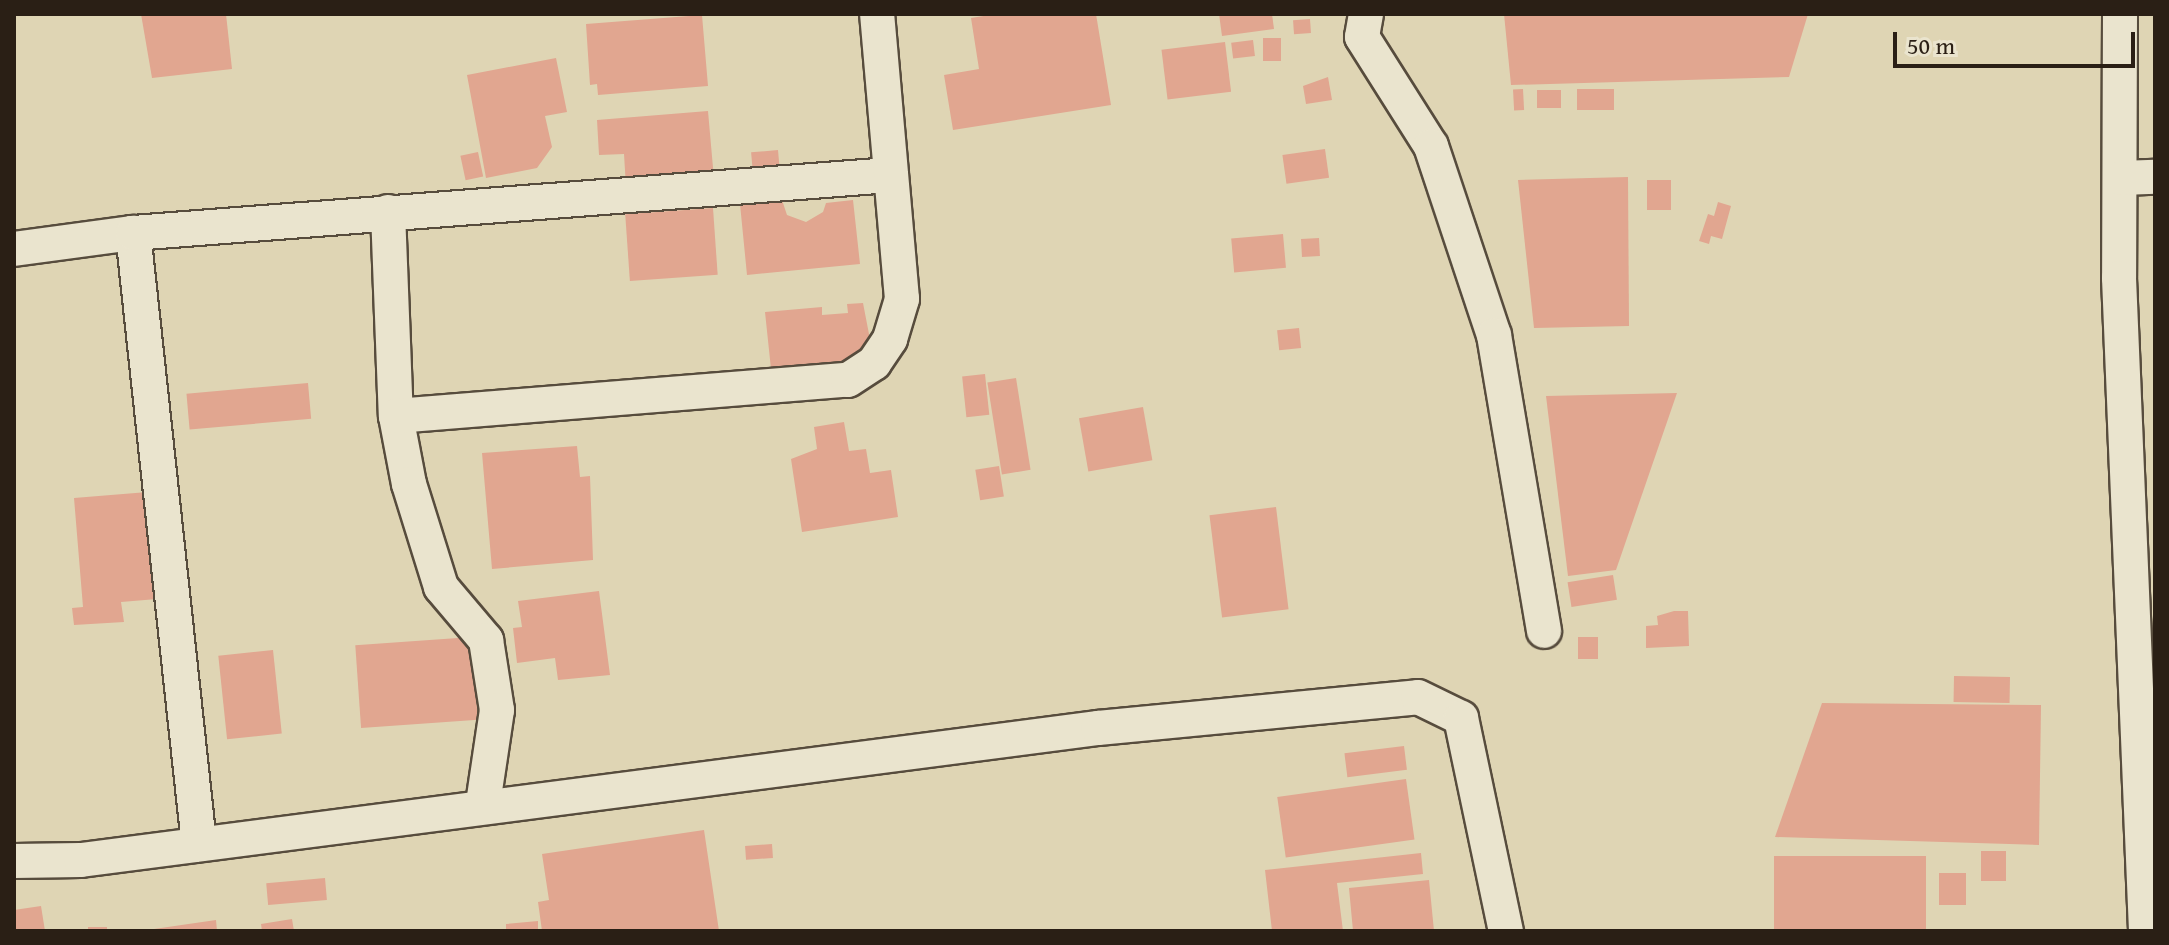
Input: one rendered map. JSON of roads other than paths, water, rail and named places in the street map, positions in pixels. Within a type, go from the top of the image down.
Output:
[{"type":"street","points":[[396,416],[848,380],[874,363],[890,339],[902,299],[877,14]]},
{"type":"street","points":[[1366,14],[1362,37],[1431,146],[1494,335],[1544,631]]},
{"type":"street","points":[[2120,14],[2119,278],[2146,931]]},
{"type":"street","points":[[14,249],[133,233],[891,175]]},
{"type":"street","points":[[2121,178],[2155,177]]},
{"type":"street","points":[[388,212],[396,416],[441,587],[486,640],[497,710],[483,804]]},
{"type":"street","points":[[133,233],[199,844]]},
{"type":"street","points":[[14,861],[81,860],[483,804],[790,771],[1098,728],[1418,697],[1461,718],[1506,931]]}]
